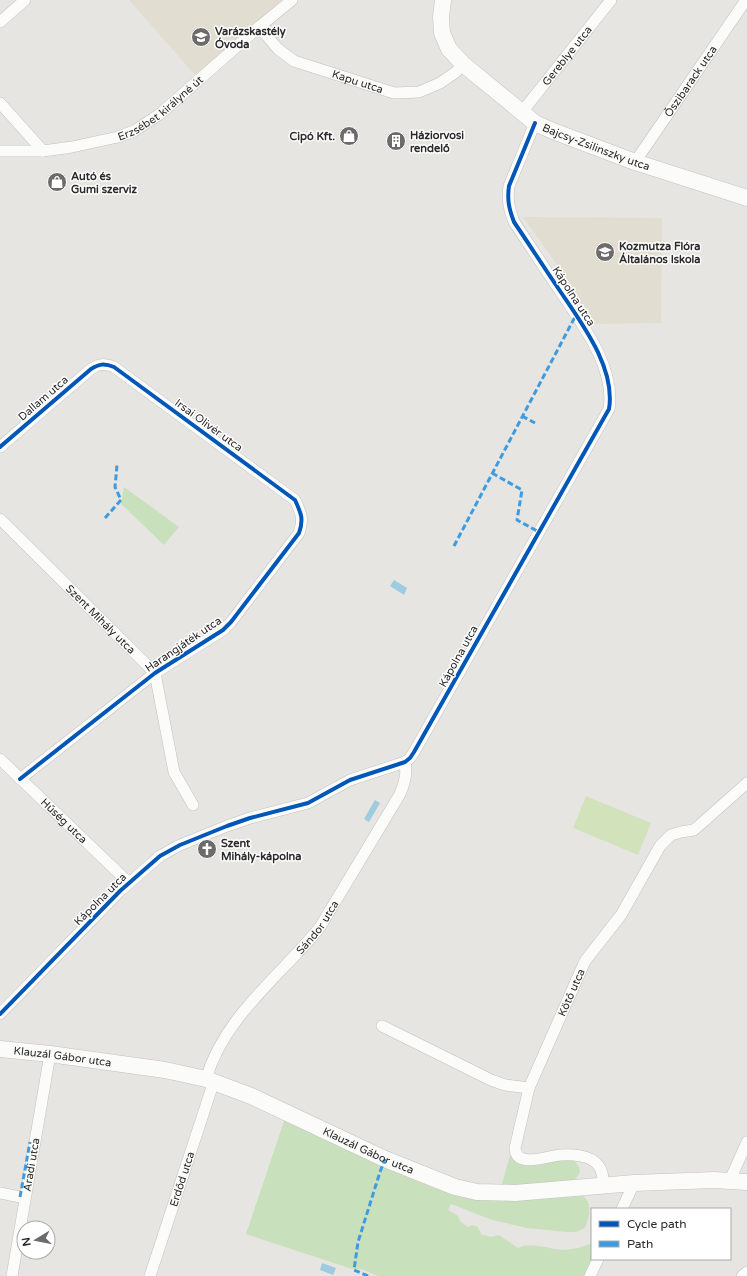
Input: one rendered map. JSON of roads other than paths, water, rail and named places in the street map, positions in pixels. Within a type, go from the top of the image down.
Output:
[{"type":"street","points":[[0,22],[25,0]]},
{"type":"street","name":"Erzsébet királyné út","points":[[0,151],[43,151],[72,147],[118,137],[134,131],[147,124],[160,114],[292,0]]},
{"type":"street","name":"Bajcsy-Zsilinszky utca","points":[[443,0],[440,17],[442,33],[449,49],[463,64],[536,123],[553,131],[635,162],[747,198]]},
{"type":"street","name":"Gereblye utca","points":[[522,112],[611,0]]},
{"type":"street","name":"Őszibarack utca","points":[[635,162],[746,0]]},
{"type":"street","name":"Kapu utca","points":[[259,27],[278,49],[294,61],[394,93],[419,92],[440,83],[456,72],[463,64]]},
{"type":"street","points":[[0,103],[43,151]]},
{"type":"street","name":"Kápolna utca","points":[[0,1014],[129,883],[160,856],[180,845],[250,818],[308,803],[350,780],[405,762],[414,752],[609,409],[610,394],[608,379],[601,359],[586,331],[514,222],[509,208],[509,186],[536,123]]},
{"type":"street","name":"Dallam utca","points":[[0,447],[91,369],[100,364]]},
{"type":"street","name":"Irsai Olivér utca","points":[[100,364],[114,366],[286,493],[295,500],[301,511]]},
{"type":"street","name":"Harangjáték utca","points":[[20,778],[154,673],[223,630],[231,622],[299,533],[302,524],[301,511]]},
{"type":"street","name":"Szent Mihály utca","points":[[0,519],[154,673]]},
{"type":"street","points":[[154,673],[174,772],[193,805]]},
{"type":"street","name":"Hűség utca","points":[[0,759],[129,883]]},
{"type":"street","name":"Sándor utca","points":[[210,1080],[212,1060],[224,1039],[262,989],[320,927],[400,794],[405,783],[405,762]]},
{"type":"street","name":"Kötő utca","points":[[604,1186],[602,1172],[598,1164],[589,1159],[570,1154],[527,1160],[517,1156],[515,1148],[529,1088],[585,961],[621,915],[660,846],[671,835],[694,830],[747,783]]},
{"type":"street","points":[[382,1026],[491,1080],[505,1085],[529,1088]]},
{"type":"street","name":"Klauzál Gábor utca","points":[[0,1049],[50,1054],[165,1070],[210,1080],[251,1096],[385,1159],[455,1187],[477,1192],[504,1194],[634,1183],[730,1180],[747,1182]]},
{"type":"street","name":"Aradi utca","points":[[12,1276],[50,1054]]},
{"type":"street","name":"Erdőd utca","points":[[150,1276],[210,1080]]},
{"type":"street","points":[[730,1180],[747,1142]]},
{"type":"street","points":[[622,1208],[634,1183]]},
{"type":"street","points":[[0,1194],[25,1198]]},
{"type":"street","points":[[590,1276],[598,1260]]},
{"type":"street","points":[[742,1276],[747,1272]]},
{"type":"water","points":[[394,580],[407,588],[404,595],[390,586]]},
{"type":"water","points":[[375,800],[380,803],[369,822],[364,819]]},
{"type":"water","points":[[322,1263],[336,1268],[333,1275],[320,1270]]},
{"type":"place","name":"Varázskastély Óvoda","points":[[201,37]]},
{"type":"place","name":"Cipó Kft.","points":[[349,136]]},
{"type":"place","name":"Háziorvosi rendelő","points":[[396,141]]},
{"type":"place","name":"Autó és Gumi szerviz","points":[[57,182]]},
{"type":"place","name":"Kozmutza Flóra Általános Iskola","points":[[605,252]]},
{"type":"place","name":"Szent Mihály-kápolna","points":[[207,849]]}]
